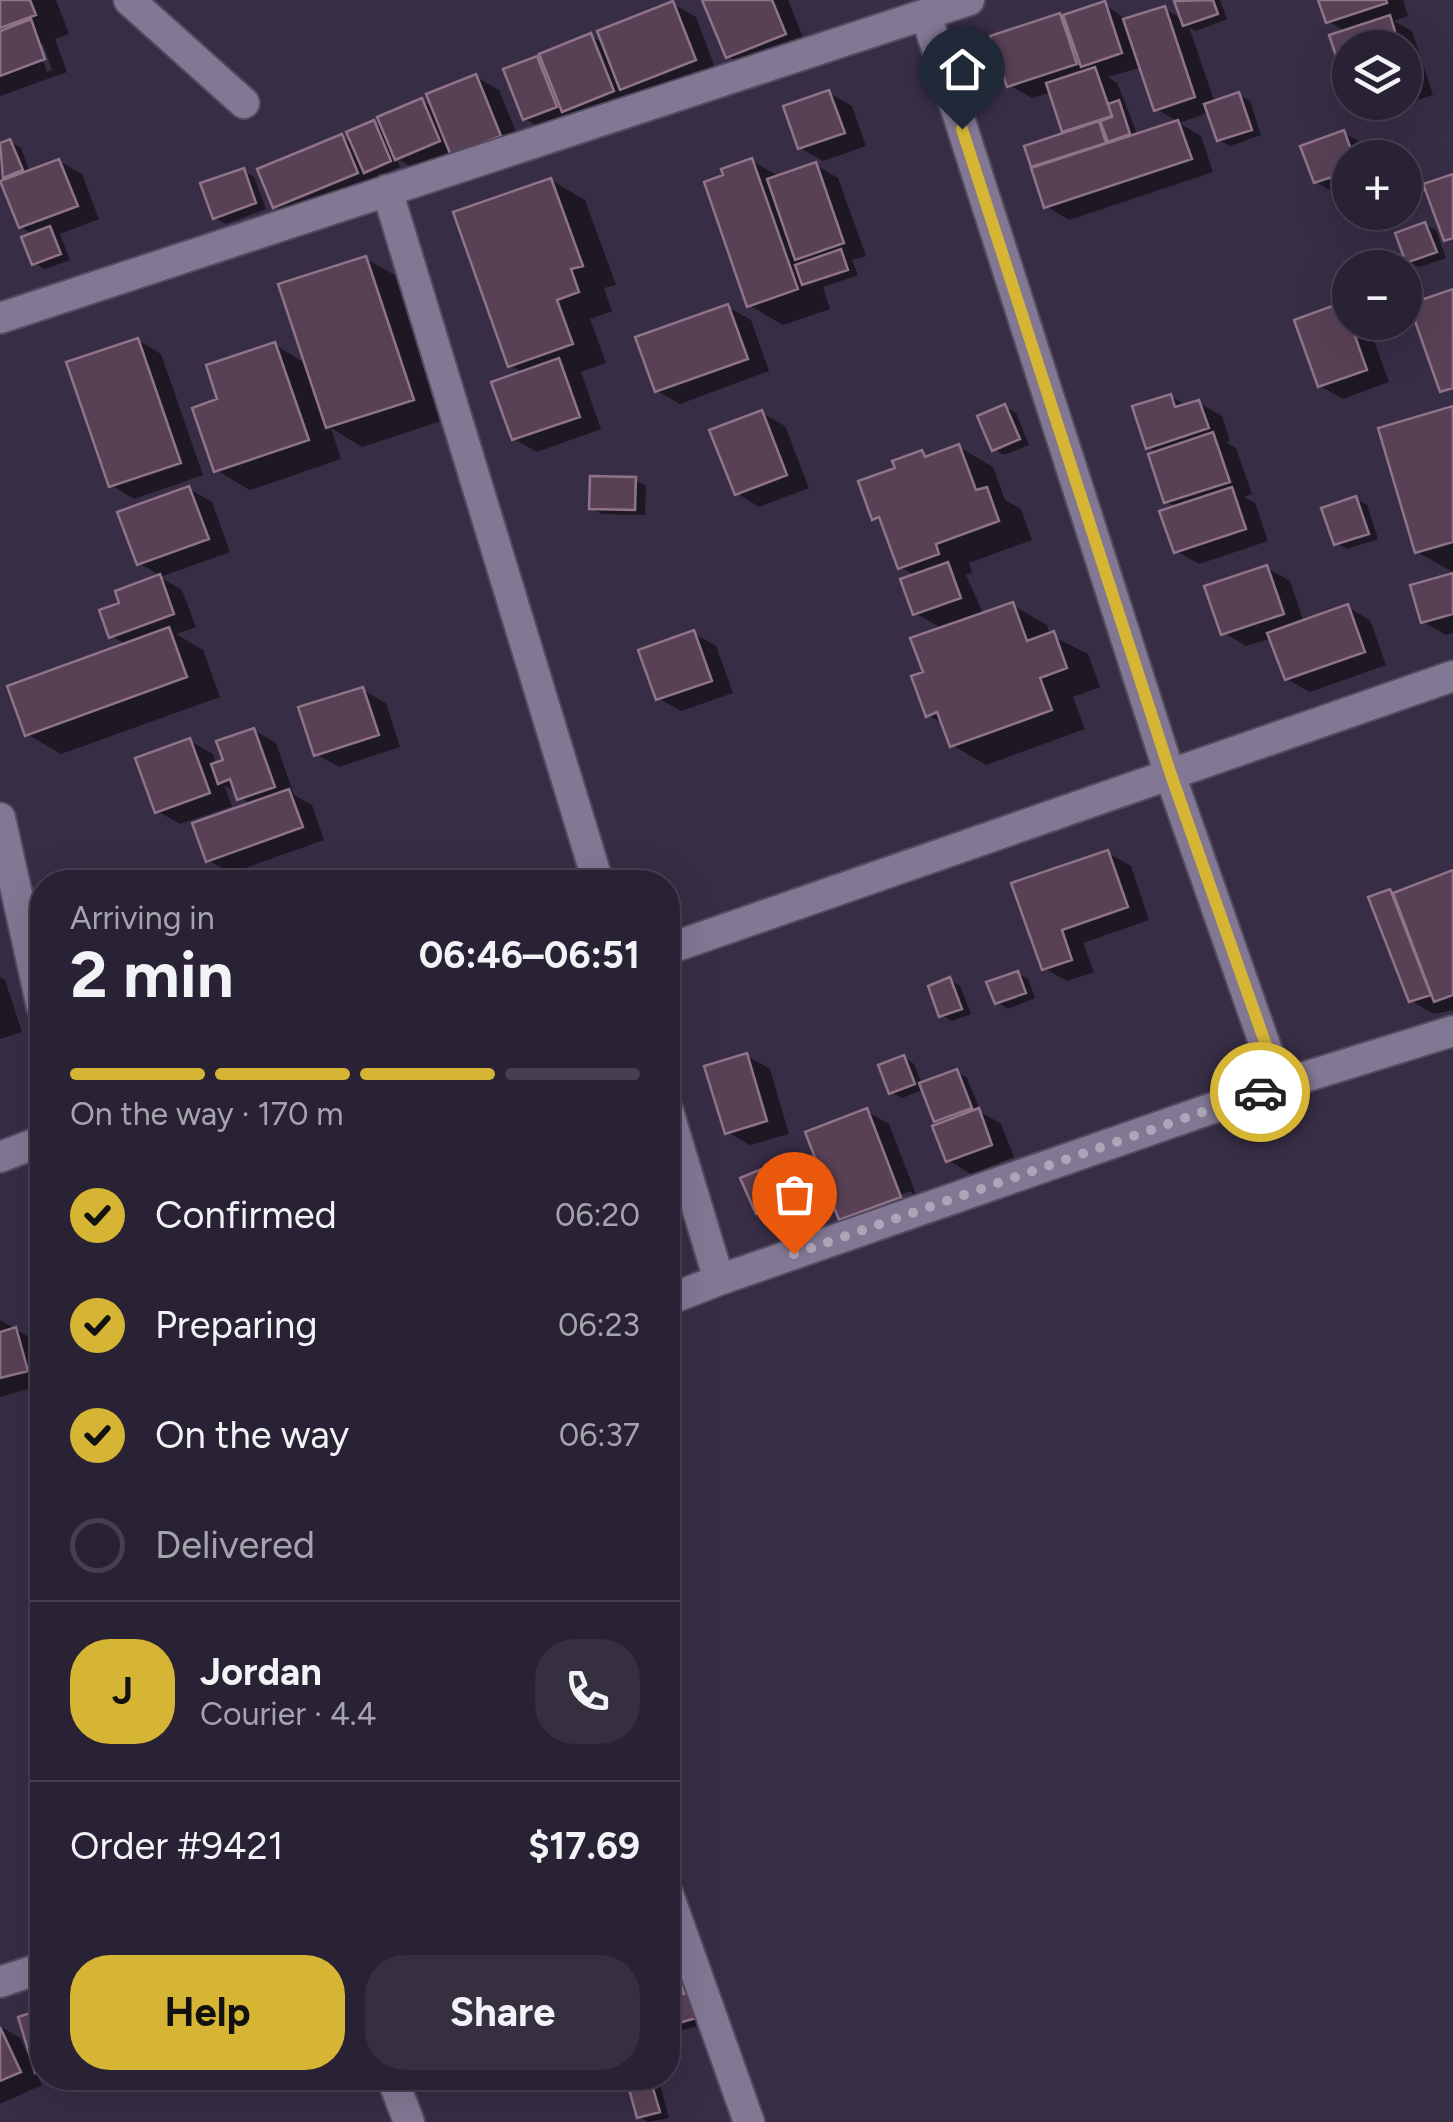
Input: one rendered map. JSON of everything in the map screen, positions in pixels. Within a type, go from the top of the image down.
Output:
[{"type":"street","points":[[128,0],[244,103]]},
{"type":"street","points":[[0,318],[969,0]]},
{"type":"street","points":[[926,15],[1170,772],[1280,1085]]},
{"type":"street","points":[[387,190],[594,870]]},
{"type":"street","points":[[680,945],[1453,676]]},
{"type":"street","points":[[0,818],[30,953]]},
{"type":"street","points":[[680,1295],[1280,1085],[1453,1031]]},
{"type":"street","points":[[0,1157],[30,1146]]},
{"type":"street","points":[[680,1151],[719,1280]]},
{"type":"street","points":[[680,1927],[750,2122]]},
{"type":"street","points":[[0,1982],[30,1972]]},
{"type":"street","points":[[397,2090],[409,2122]]},
{"type":"building","points":[[0,0],[30,0],[36,15],[0,28]]},
{"type":"building","points":[[702,0],[772,0],[786,34],[726,58]]},
{"type":"building","points":[[1213,0],[1218,14],[1183,26],[1174,1]]},
{"type":"building","points":[[1318,0],[1386,0],[1387,3],[1326,23]]},
{"type":"building","points":[[673,1],[696,60],[620,90],[597,31]]},
{"type":"building","points":[[1105,1],[1122,53],[1081,67],[1063,15]]},
{"type":"building","points":[[1165,6],[1195,97],[1154,111],[1123,19]]},
{"type":"building","points":[[1060,13],[1077,64],[1007,87],[990,36]]},
{"type":"building","points":[[1390,15],[1395,30],[1344,30]]},
{"type":"building","points":[[31,19],[45,59],[0,76],[0,31]]},
{"type":"building","points":[[591,33],[614,91],[562,112],[539,54]]},
{"type":"building","points":[[537,56],[557,107],[523,120],[503,69]]},
{"type":"building","points":[[1095,67],[1112,116],[1062,132],[1046,83]]},
{"type":"building","points":[[476,74],[501,136],[451,156],[426,94]]},
{"type":"building","points":[[829,90],[845,133],[798,149],[783,106]]},
{"type":"building","points":[[1239,92],[1252,130],[1217,141],[1204,104]]},
{"type":"building","points":[[422,98],[440,141],[395,160],[377,117]]},
{"type":"building","points":[[1119,100],[1130,134],[1108,142],[1100,121],[1112,117],[1108,104]]},
{"type":"building","points":[[374,120],[391,161],[364,173],[346,132]]},
{"type":"building","points":[[1178,120],[1192,159],[1044,208],[1031,168]]},
{"type":"building","points":[[1099,121],[1106,143],[1031,167],[1024,146]]},
{"type":"building","points":[[1344,130],[1348,140],[1332,140],[1332,177],[1314,183],[1300,146]]},
{"type":"building","points":[[342,134],[358,173],[273,208],[257,169]]},
{"type":"building","points":[[10,139],[23,170],[3,178],[0,143]]},
{"type":"building","points":[[752,158],[798,289],[747,307],[704,182],[723,175],[721,169]]},
{"type":"building","points":[[59,159],[78,206],[19,228],[0,181]]},
{"type":"building","points":[[816,162],[844,243],[795,260],[767,179]]},
{"type":"building","points":[[244,168],[256,203],[213,219],[200,183]]},
{"type":"building","points":[[1453,174],[1453,238],[1444,241],[1423,184]]},
{"type":"building","points":[[551,178],[583,266],[571,269],[579,292],[557,300],[573,344],[508,367],[453,212]]},
{"type":"building","points":[[1425,222],[1437,252],[1422,257],[1422,250],[1401,250],[1395,233],[1422,230]]},
{"type":"building","points":[[50,226],[61,254],[32,265],[21,237]]},
{"type":"building","points":[[841,249],[848,270],[802,285],[795,265]]},
{"type":"building","points":[[366,256],[414,400],[326,428],[278,284]]},
{"type":"building","points":[[1453,289],[1453,388],[1440,392],[1422,340],[1422,300]]},
{"type":"building","points":[[728,304],[748,359],[655,392],[635,337]]},
{"type":"building","points":[[1332,306],[1332,340],[1356,340],[1367,370],[1318,387],[1294,320]]},
{"type":"building","points":[[138,338],[181,463],[109,487],[66,362]]},
{"type":"building","points":[[275,342],[309,440],[214,472],[192,408],[217,399],[206,365]]},
{"type":"building","points":[[559,358],[580,417],[512,440],[491,382]]},
{"type":"building","points":[[1171,394],[1175,407],[1199,400],[1209,428],[1146,449],[1132,406]]},
{"type":"building","points":[[1005,404],[1020,439],[992,451],[977,416]]},
{"type":"building","points":[[1453,406],[1453,542],[1415,553],[1378,428]]},
{"type":"building","points":[[762,410],[787,475],[735,495],[709,430]]},
{"type":"building","points":[[1213,432],[1230,482],[1164,503],[1148,454]]},
{"type":"building","points":[[959,444],[976,490],[987,487],[999,521],[936,544],[939,554],[898,569],[879,517],[872,520],[858,481],[895,468],[892,461],[922,450],[925,457]]},
{"type":"building","points":[[590,476],[636,477],[635,510],[589,509]]},
{"type":"building","points":[[189,486],[209,539],[137,565],[117,512]]},
{"type":"building","points":[[1232,487],[1246,529],[1174,553],[1159,511]]},
{"type":"building","points":[[1356,496],[1369,534],[1334,545],[1321,508]]},
{"type":"building","points":[[948,562],[961,598],[913,615],[900,579]]},
{"type":"building","points":[[1267,565],[1284,614],[1221,635],[1204,586]]},
{"type":"building","points":[[1453,573],[1453,614],[1421,623],[1410,585]]},
{"type":"building","points":[[160,574],[174,614],[109,638],[99,610],[119,603],[115,591]]},
{"type":"building","points":[[1013,602],[1027,641],[1054,631],[1067,668],[1040,678],[1052,710],[950,747],[937,712],[926,717],[911,676],[923,672],[910,638]]},
{"type":"building","points":[[1348,604],[1365,652],[1285,680],[1267,633]]},
{"type":"building","points":[[169,627],[187,677],[25,736],[7,686]]},
{"type":"building","points":[[694,630],[712,681],[656,700],[638,650]]},
{"type":"building","points":[[363,687],[379,735],[314,756],[298,707]]},
{"type":"building","points":[[254,728],[275,787],[237,800],[230,779],[218,784],[211,764],[223,760],[216,741]]},
{"type":"building","points":[[190,738],[210,793],[155,813],[135,758]]},
{"type":"building","points":[[289,789],[303,827],[206,862],[192,823]]},
{"type":"building","points":[[1108,850],[1128,907],[1062,930],[1072,960],[1042,970],[1011,883]]},
{"type":"building","points":[[1453,870],[1453,995],[1434,1002],[1393,893]]},
{"type":"building","points":[[1390,889],[1431,995],[1409,1002],[1368,897]]},
{"type":"building","points":[[1018,971],[1026,993],[995,1004],[986,982]]},
{"type":"building","points":[[950,977],[962,1009],[939,1017],[928,986]]},
{"type":"building","points":[[747,1053],[767,1121],[725,1134],[704,1066]]},
{"type":"building","points":[[904,1055],[915,1084],[889,1094],[878,1065]]},
{"type":"building","points":[[957,1069],[972,1108],[934,1122],[919,1083]]},
{"type":"building","points":[[867,1108],[901,1197],[839,1220],[805,1132]]},
{"type":"building","points":[[979,1108],[992,1145],[946,1162],[932,1126]]},
{"type":"building","points":[[776,1163],[791,1200],[756,1214],[740,1178]]},
{"type":"building","points":[[16,1327],[28,1371],[0,1378],[0,1332]]},
{"type":"building","points":[[690,1992],[696,2018],[680,2023],[680,1995]]},
{"type":"building","points":[[30,2013],[30,2057],[18,2017]]},
{"type":"building","points":[[0,2027],[21,2072],[0,2081]]},
{"type":"building","points":[[629,2090],[654,2090],[660,2112],[637,2118]]},
{"type":"way so far","points":[[794,1254],[1260,1092]]},
{"type":"route","points":[[962,129],[1170,772],[1280,1085],[1260,1092]]}]
